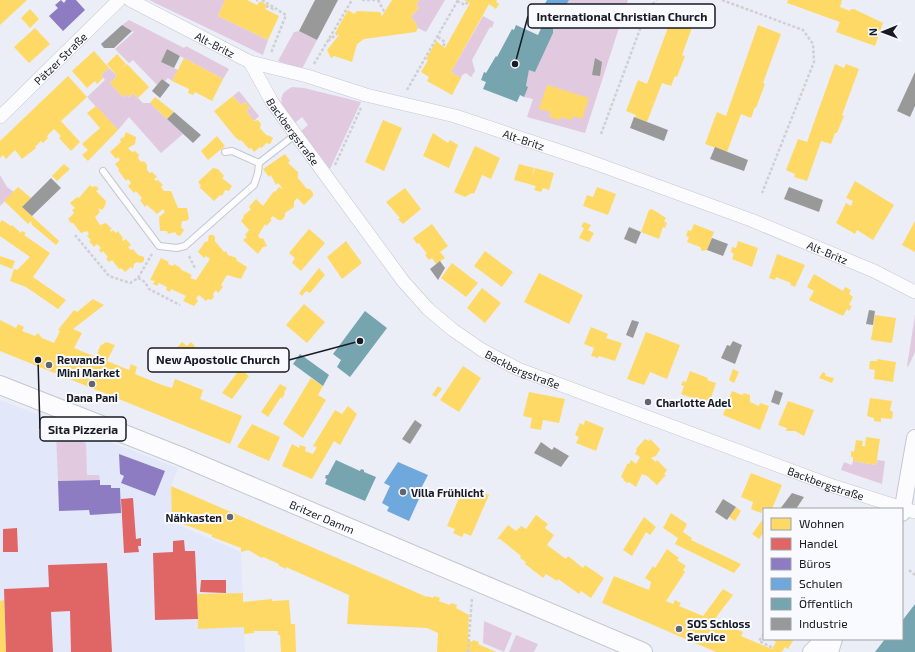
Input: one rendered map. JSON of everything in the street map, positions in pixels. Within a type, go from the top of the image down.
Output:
[{"type":"main road","name":"Britzer Damm","points":[[0,385],[180,456],[643,652]]},
{"type":"street","name":"Pätzer Straße","points":[[0,117],[120,0]]},
{"type":"street","name":"Alt-Britz","points":[[130,0],[250,62],[307,76],[366,96],[455,116],[589,161],[744,217],[874,271],[915,292]]},
{"type":"street","name":"Backbergstraße","points":[[250,62],[272,102],[295,135],[403,281],[428,309],[453,330],[482,350],[518,368],[832,486],[895,508]]},
{"type":"street","points":[[907,512],[915,438]]},
{"type":"street","points":[[812,652],[823,640]]},
{"type":"street","points":[[830,652],[834,640]]},
{"type":"lane","points":[[103,171],[159,246],[177,248],[185,246],[254,185],[258,174],[259,163],[295,135]]},
{"type":"lane","points":[[225,152],[232,150],[259,163]]},
{"type":"path","points":[[262,0],[284,13],[286,19],[264,66]]},
{"type":"path","points":[[307,76],[352,0]]},
{"type":"path","points":[[362,0],[379,0],[385,12]]},
{"type":"path","points":[[601,134],[646,13],[656,0]]},
{"type":"path","points":[[722,0],[803,30],[813,44],[814,62],[762,193]]},
{"type":"path","points":[[399,103],[438,37],[457,1],[465,5],[468,2]]},
{"type":"path","points":[[266,6],[272,9],[275,8]]},
{"type":"path","points":[[326,43],[337,34]]},
{"type":"path","points":[[438,37],[445,42],[443,47]]},
{"type":"path","points":[[328,180],[366,96]]},
{"type":"path","points":[[75,235],[109,276],[130,283],[138,278],[150,257],[159,246]]},
{"type":"path","points":[[185,246],[195,268]]},
{"type":"path","points":[[138,278],[145,282],[149,289],[180,305]]},
{"type":"path","points":[[909,570],[915,575]]},
{"type":"path","points":[[468,652],[473,580]]},
{"type":"path","points":[[763,636],[760,641],[773,648]]},
{"type":"shaded area","points":[[149,0],[225,0],[218,16],[268,40],[263,55]]},
{"type":"shaded area","points":[[419,0],[445,0],[426,32],[418,28],[411,16],[419,8],[416,5]]},
{"type":"shaded area","points":[[569,0],[628,0],[585,133],[527,117],[533,99],[524,97],[529,70]]},
{"type":"shaded area","points":[[483,16],[494,22],[492,28],[490,27],[472,60],[475,71],[471,77],[466,73],[462,75],[461,78],[451,72]]},
{"type":"shaded area","points":[[129,20],[184,48],[186,46],[229,69],[223,79],[167,49],[161,62],[178,70],[172,81],[168,78],[165,81],[162,79],[157,85],[133,60],[129,63],[115,49],[134,32],[122,25]]},
{"type":"shaded area","points":[[299,31],[317,40],[302,69],[278,61],[294,32]]},
{"type":"shaded area","points":[[109,68],[117,76],[110,83],[123,97],[126,94],[129,97],[133,93],[143,103],[150,103],[183,134],[161,153],[129,117],[118,130],[87,97],[105,80],[101,75]]},
{"type":"shaded area","points":[[292,87],[304,88],[361,102],[330,169],[301,131],[308,125],[302,117],[295,123],[282,104],[282,95]]},
{"type":"shaded area","points":[[239,91],[259,116],[254,121],[246,111],[250,108],[245,102],[241,105],[233,96]]},
{"type":"shaded area","points":[[0,175],[7,187],[14,192],[0,206]]},
{"type":"shaded area","points":[[915,315],[915,352],[908,367],[907,366]]},
{"type":"shaded area","points":[[0,400],[178,468],[171,486],[172,522],[241,552],[245,652],[0,652]]},
{"type":"shaded area","points":[[56,433],[86,443],[87,475],[99,475],[100,480],[58,481]]},
{"type":"shaded area","points":[[877,460],[885,461],[882,484],[841,470],[844,462],[852,465],[853,461],[876,465]]},
{"type":"shaded area","points":[[484,621],[512,633],[504,652],[483,643]]},
{"type":"shaded area","points":[[516,635],[538,644],[534,652],[509,652]]},
{"type":"building: Wohnen","points":[[0,0],[27,0],[0,25]]},
{"type":"building: Wohnen","points":[[225,0],[247,0],[257,5],[260,1],[269,6],[265,9],[279,16],[268,40],[218,16]]},
{"type":"building: Wohnen","points":[[392,0],[419,0],[416,5],[419,8],[411,16],[418,28],[416,32],[364,39],[357,44],[352,62],[334,56],[331,58],[327,50],[339,35],[335,33],[348,10],[354,14],[357,11],[380,12],[382,16]]},
{"type":"building: Wohnen","points":[[464,0],[497,0],[496,2],[499,4],[496,9],[489,4],[451,72],[461,78],[452,95],[427,81],[429,77],[421,72],[436,41],[445,48],[470,3]]},
{"type":"building: Wohnen","points":[[788,0],[842,0],[840,7],[850,11],[851,9],[854,9],[883,23],[875,46],[836,32],[840,22],[787,3]]},
{"type":"building: Wohnen","points":[[676,6],[686,10],[687,7],[698,11],[682,55],[685,56],[677,77],[675,76],[671,86],[662,83],[647,122],[635,118],[636,115],[626,111],[638,80],[647,84]]},
{"type":"building: Wohnen","points":[[30,9],[39,19],[30,28],[21,18]]},
{"type":"building: Wohnen","points":[[758,25],[781,34],[763,83],[765,84],[756,108],[755,107],[751,118],[741,114],[727,152],[705,144],[717,112],[726,116]]},
{"type":"building: Wohnen","points":[[35,28],[50,44],[29,63],[14,47]]},
{"type":"building: Wohnen","points":[[94,51],[109,68],[101,75],[103,78],[97,84],[95,81],[87,88],[72,71]]},
{"type":"building: Wohnen","points":[[117,54],[126,64],[121,69],[127,64],[149,87],[138,98],[133,93],[129,97],[126,94],[123,97],[110,83],[117,76],[107,64]]},
{"type":"building: Wohnen","points":[[184,58],[223,79],[212,101],[195,92],[193,95],[188,93],[189,89],[172,81]]},
{"type":"building: Wohnen","points":[[835,64],[844,68],[846,64],[859,69],[837,133],[835,133],[831,144],[821,141],[807,181],[794,177],[795,174],[786,170],[798,139],[807,142]]},
{"type":"building: Wohnen","points":[[68,76],[87,97],[61,121],[80,142],[71,151],[59,138],[61,136],[54,129],[43,143],[41,141],[35,147],[36,148],[22,159],[15,150],[6,159],[3,155],[0,158],[0,141]]},
{"type":"building: Wohnen","points":[[547,85],[589,98],[582,119],[573,116],[572,120],[561,117],[560,120],[549,117],[551,112],[539,109]]},
{"type":"building: Wohnen","points":[[233,96],[241,105],[245,102],[250,108],[246,111],[254,121],[258,120],[261,124],[260,128],[266,135],[273,138],[270,144],[266,143],[262,148],[260,147],[254,152],[241,140],[240,141],[235,137],[214,111]]},
{"type":"building: Wohnen","points":[[155,97],[174,112],[167,119],[150,103]]},
{"type":"building: Wohnen","points":[[96,106],[118,130],[88,161],[82,155],[88,150],[82,144],[100,128],[87,113]]},
{"type":"building: Wohnen","points":[[383,120],[402,128],[384,171],[365,162]]},
{"type":"building: Wohnen","points":[[126,132],[136,137],[135,144],[128,148],[132,152],[135,151],[139,155],[138,158],[141,162],[144,161],[147,165],[147,170],[150,173],[152,172],[157,177],[154,179],[156,181],[158,180],[163,185],[161,187],[164,191],[171,191],[178,208],[187,208],[189,219],[182,221],[181,227],[184,230],[180,236],[175,232],[168,234],[167,231],[160,231],[159,217],[165,212],[163,209],[157,214],[147,205],[145,207],[140,200],[142,198],[136,191],[134,193],[128,186],[131,183],[128,179],[126,181],[118,170],[119,169],[115,164],[120,160],[118,157],[116,159],[110,152],[121,142],[120,139],[124,137]]},
{"type":"building: Wohnen","points":[[433,133],[448,143],[450,140],[458,145],[449,168],[423,156]]},
{"type":"building: Wohnen","points":[[217,136],[225,146],[208,160],[201,151]]},
{"type":"building: Wohnen","points":[[475,146],[500,158],[491,179],[482,175],[474,194],[472,193],[465,197],[454,192]]},
{"type":"building: Wohnen","points":[[285,154],[290,161],[288,163],[298,172],[298,178],[307,189],[310,189],[313,196],[304,205],[297,198],[294,202],[294,207],[285,213],[282,220],[278,220],[273,216],[270,219],[272,220],[266,226],[265,224],[258,236],[261,239],[263,238],[267,246],[263,247],[258,254],[243,240],[247,237],[245,235],[249,230],[241,221],[244,217],[243,216],[251,209],[249,207],[256,199],[263,206],[274,191],[275,192],[279,187],[283,189],[278,183],[276,185],[271,175],[269,177],[263,169]]},
{"type":"building: Wohnen","points":[[64,164],[70,169],[57,181],[52,176]]},
{"type":"building: Wohnen","points":[[519,164],[534,168],[532,177],[535,168],[554,173],[549,190],[543,188],[541,192],[534,190],[536,186],[514,180]]},
{"type":"building: Wohnen","points":[[213,168],[218,169],[224,176],[222,178],[232,186],[229,191],[225,190],[222,196],[220,195],[214,201],[199,187],[201,186],[198,182]]},
{"type":"building: Wohnen","points":[[855,181],[894,205],[873,240],[857,230],[855,234],[836,223],[846,203],[851,206],[853,201],[846,198]]},
{"type":"building: Wohnen","points":[[90,185],[92,187],[96,186],[99,189],[96,191],[106,201],[102,210],[98,208],[100,212],[95,217],[100,225],[106,223],[112,229],[110,230],[111,232],[113,230],[116,233],[118,231],[123,238],[123,241],[126,239],[131,245],[128,247],[131,250],[133,249],[138,255],[144,257],[144,261],[134,264],[133,269],[131,267],[125,272],[121,268],[119,269],[112,260],[109,262],[106,259],[108,257],[103,251],[101,253],[99,250],[101,248],[97,244],[94,247],[89,241],[91,240],[87,236],[89,234],[87,231],[81,233],[68,219],[74,213],[72,210],[75,208],[70,203],[77,197],[79,198]]},
{"type":"building: Wohnen","points":[[18,187],[31,198],[22,207],[59,241],[56,245],[32,225],[31,221],[28,224],[4,201]]},
{"type":"building: Wohnen","points":[[597,187],[616,194],[608,215],[583,206],[587,195],[593,197]]},
{"type":"building: Wohnen","points":[[405,188],[421,209],[403,224],[398,219],[400,218],[386,202]]},
{"type":"building: Wohnen","points":[[652,209],[666,218],[664,221],[667,223],[665,228],[663,227],[659,239],[641,232],[649,210]]},
{"type":"building: Wohnen","points":[[2,220],[11,226],[12,225],[21,233],[22,231],[26,233],[24,235],[50,253],[33,277],[66,300],[58,309],[26,287],[10,281],[14,269],[17,270],[30,257],[0,236],[0,223]]},
{"type":"building: Wohnen","points":[[915,221],[915,252],[902,245]]},
{"type":"building: Wohnen","points":[[584,222],[591,225],[588,230],[594,233],[589,242],[579,238],[584,228],[581,227]]},
{"type":"building: Wohnen","points":[[432,224],[448,246],[440,252],[445,258],[436,264],[432,258],[429,260],[425,255],[427,254],[419,243],[417,244],[413,238]]},
{"type":"building: Wohnen","points":[[694,224],[714,232],[707,250],[702,251],[700,247],[687,242],[689,237],[686,236],[688,230],[691,231]]},
{"type":"building: Wohnen","points":[[309,229],[325,243],[301,271],[292,263],[295,258],[289,253]]},
{"type":"building: Wohnen","points":[[209,235],[213,235],[215,237],[215,241],[224,252],[226,251],[228,255],[237,258],[236,260],[247,267],[241,279],[227,275],[221,285],[223,287],[218,293],[216,290],[213,294],[214,297],[211,300],[208,299],[206,301],[199,295],[196,298],[198,301],[194,306],[183,301],[186,296],[171,289],[170,292],[166,290],[167,287],[159,283],[157,286],[153,284],[155,281],[150,280],[161,258],[169,262],[168,264],[173,266],[174,264],[181,268],[180,269],[192,275],[190,278],[196,280],[210,259],[206,256],[204,258],[198,252],[205,242],[208,241]]},
{"type":"building: Wohnen","points":[[346,241],[362,263],[342,279],[327,257]]},
{"type":"building: Wohnen","points":[[738,241],[758,248],[752,267],[732,259],[734,254],[731,252],[732,247],[736,248]]},
{"type":"building: Wohnen","points":[[485,251],[513,272],[502,287],[474,266]]},
{"type":"building: Wohnen","points":[[777,254],[805,265],[795,287],[790,285],[791,283],[776,277],[775,280],[769,278]]},
{"type":"building: Wohnen","points":[[0,256],[15,261],[12,269],[0,264]]},
{"type":"building: Wohnen","points":[[452,263],[478,283],[466,297],[441,278]]},
{"type":"building: Wohnen","points":[[319,268],[325,275],[310,293],[306,291],[302,296],[299,293]]},
{"type":"building: Wohnen","points":[[539,273],[583,295],[569,324],[524,302]]},
{"type":"building: Wohnen","points":[[814,274],[843,291],[845,287],[851,290],[849,294],[853,297],[849,305],[852,306],[849,311],[847,309],[843,316],[809,300],[814,291],[807,287]]},
{"type":"building: Wohnen","points":[[482,288],[501,303],[485,323],[467,308]]},
{"type":"building: Wohnen","points":[[93,299],[104,305],[73,329],[82,333],[74,348],[96,357],[100,346],[106,342],[115,345],[107,361],[129,370],[131,364],[137,367],[135,374],[162,385],[172,388],[175,379],[203,390],[200,399],[242,416],[230,444],[0,351],[0,320],[16,328],[18,324],[24,327],[22,331],[35,336],[38,333],[42,338],[54,343],[60,331],[58,330],[74,310],[77,312]]},
{"type":"building: Wohnen","points":[[304,304],[325,322],[307,343],[286,325]]},
{"type":"building: Wohnen","points":[[875,315],[896,318],[892,343],[871,340]]},
{"type":"building: Wohnen","points":[[591,327],[608,334],[606,338],[622,343],[615,361],[599,356],[598,358],[591,356],[594,348],[584,344]]},
{"type":"building: Wohnen","points":[[646,332],[680,345],[667,379],[650,372],[644,385],[627,379]]},
{"type":"building: Wohnen","points":[[182,342],[187,346],[191,342],[195,346],[177,368],[167,360]]},
{"type":"building: Wohnen","points":[[877,359],[896,362],[893,382],[874,379],[875,370],[869,369],[870,361],[877,361]]},
{"type":"building: Wohnen","points":[[463,366],[481,378],[459,412],[440,400]]},
{"type":"building: Wohnen","points":[[240,369],[249,376],[232,399],[222,393]]},
{"type":"building: Wohnen","points":[[733,369],[739,372],[734,383],[729,380]]},
{"type":"building: Wohnen","points":[[690,371],[716,383],[709,404],[681,394],[684,386],[681,385],[683,381],[686,382]]},
{"type":"building: Wohnen","points":[[823,372],[826,374],[825,376],[834,378],[832,383],[819,378]]},
{"type":"building: Wohnen","points":[[311,378],[323,386],[318,395],[326,400],[303,438],[283,424]]},
{"type":"building: Wohnen","points":[[280,384],[287,388],[282,399],[281,397],[268,417],[261,412]]},
{"type":"building: Wohnen","points":[[438,386],[442,389],[436,397],[432,395]]},
{"type":"building: Wohnen","points":[[732,391],[742,395],[744,393],[750,395],[750,402],[759,406],[760,403],[769,406],[760,430],[723,415],[726,407],[724,405],[726,400],[728,401]]},
{"type":"building: Wohnen","points":[[529,392],[565,399],[559,423],[543,420],[541,430],[530,428],[532,418],[523,416]]},
{"type":"building: Wohnen","points":[[870,398],[892,401],[890,410],[893,412],[892,419],[881,418],[881,422],[874,421],[874,418],[867,416]]},
{"type":"building: Wohnen","points":[[788,401],[814,410],[804,436],[795,431],[786,431],[787,428],[778,425]]},
{"type":"building: Wohnen","points":[[348,406],[357,414],[340,445],[334,441],[312,479],[282,466],[292,444],[299,448],[300,445],[306,447],[305,451],[313,454],[317,447],[313,446],[335,410],[342,414]]},
{"type":"building: Wohnen","points":[[585,420],[604,428],[596,451],[576,443],[579,437],[575,435],[580,423],[584,425]]},
{"type":"building: Wohnen","points":[[252,424],[280,437],[269,461],[237,447]]},
{"type":"building: Wohnen","points":[[866,437],[880,439],[876,465],[853,461],[853,457],[851,457],[851,451],[854,452],[856,440],[863,441],[862,446],[865,446]]},
{"type":"building: Wohnen","points":[[645,439],[649,441],[650,439],[660,449],[656,456],[651,458],[656,462],[657,460],[667,470],[664,474],[666,475],[657,485],[647,476],[642,474],[636,487],[629,482],[627,483],[621,477],[627,464],[629,464],[631,460],[636,464],[640,457],[635,454],[636,449]]},
{"type":"building: Wohnen","points":[[751,473],[782,485],[772,508],[764,507],[761,513],[751,509],[753,502],[741,497]]},
{"type":"building: Wohnen","points":[[171,486],[427,597],[433,598],[434,596],[440,598],[439,601],[450,605],[451,603],[457,605],[456,608],[469,615],[468,640],[472,642],[473,640],[479,642],[478,644],[496,652],[437,652],[438,633],[427,628],[347,624],[349,595],[286,567],[286,569],[278,565],[279,564],[263,557],[262,558],[248,550],[241,552],[241,548],[212,537],[212,535],[178,522],[172,523]]},
{"type":"building: Wohnen","points":[[473,488],[489,495],[471,536],[464,533],[462,537],[453,533],[455,529],[447,526],[463,489],[471,492]]},
{"type":"building: Wohnen","points":[[736,507],[741,511],[735,521],[729,517]]},
{"type":"building: Wohnen","points":[[671,513],[687,524],[683,532],[692,538],[691,540],[741,564],[734,573],[675,544],[678,538],[663,528]]},
{"type":"building: Wohnen","points":[[536,515],[548,524],[545,528],[554,535],[547,545],[566,559],[568,556],[583,568],[585,565],[604,578],[591,598],[581,591],[579,594],[558,579],[557,581],[546,574],[543,578],[525,564],[526,562],[520,558],[521,556],[500,539],[497,539],[508,525],[516,531],[521,526],[526,529]]},
{"type":"building: Wohnen","points":[[644,517],[656,527],[650,535],[646,532],[632,556],[623,550]]},
{"type":"building: Wohnen","points":[[763,519],[763,533],[759,539],[752,534]]},
{"type":"building: Wohnen","points":[[667,549],[679,558],[677,560],[686,566],[683,570],[685,572],[666,601],[673,604],[675,600],[681,603],[679,606],[703,616],[723,589],[733,595],[714,620],[743,632],[741,636],[772,649],[776,642],[773,640],[793,640],[788,649],[785,647],[782,652],[716,652],[602,603],[614,576],[649,590],[651,582],[645,578],[653,566],[655,568]]},
{"type":"building: Wohnen","points":[[243,593],[243,602],[272,599],[272,601],[289,600],[291,624],[295,624],[296,652],[281,652],[280,635],[278,635],[278,631],[254,631],[254,633],[244,634],[244,627],[198,629],[197,594]]},
{"type":"building: Wohnen","points":[[4,600],[6,652],[0,652],[0,601]]},
{"type":"building: Handel","points":[[133,498],[136,539],[141,538],[141,546],[138,546],[139,552],[124,553],[121,499]]},
{"type":"building: Handel","points":[[17,528],[18,552],[3,552],[3,529]]},
{"type":"building: Handel","points":[[184,540],[185,551],[195,551],[198,619],[155,620],[153,553],[173,552],[173,541]]},
{"type":"building: Handel","points":[[107,563],[112,652],[71,652],[70,611],[51,612],[53,652],[6,652],[4,589],[49,587],[48,565]]},
{"type":"building: Handel","points":[[201,580],[226,580],[226,593],[200,592]]},
{"type":"building: Büros","points":[[61,0],[64,3],[66,0],[76,0],[85,10],[63,31],[49,16],[58,8],[55,5]]},
{"type":"building: Büros","points":[[119,454],[165,471],[155,496],[121,483],[124,476],[120,474]]},
{"type":"building: Büros","points":[[100,480],[100,485],[111,485],[111,488],[120,488],[121,513],[90,515],[89,510],[59,511],[58,481]]},
{"type":"building: Schulen","points":[[547,0],[569,0],[553,28],[537,18]]},
{"type":"building: Schulen","name":"Villa Frühlicht","points":[[398,462],[428,475],[416,498],[419,499],[409,521],[387,511],[389,507],[382,503],[390,486],[384,483]]},
{"type":"building: Öffentlich","points":[[544,22],[553,28],[553,33],[535,72],[529,70],[526,86],[528,87],[524,97],[520,95],[517,102],[483,89],[486,82],[481,80],[484,72],[486,73],[496,56],[497,57],[512,29],[514,30],[516,25],[538,35]]},
{"type":"building: Öffentlich","points":[[365,311],[387,328],[350,377],[337,367],[341,360],[333,354]]},
{"type":"building: Öffentlich","points":[[300,354],[329,375],[323,386],[293,364]]},
{"type":"building: Öffentlich","points":[[336,460],[360,471],[361,469],[364,470],[364,472],[376,477],[365,501],[325,484],[327,479],[325,478],[326,475],[328,475]]},
{"type":"building: Öffentlich","points":[[915,604],[915,652],[875,652],[884,640],[903,640],[903,620]]},
{"type":"building: Industrie","points":[[315,0],[338,0],[317,40],[299,31]]},
{"type":"building: Industrie","points":[[122,25],[132,31],[114,48],[104,48],[101,44]]},
{"type":"building: Industrie","points":[[167,49],[180,56],[174,68],[161,62]]},
{"type":"building: Industrie","points":[[595,58],[602,62],[600,76],[592,75]]},
{"type":"building: Industrie","points":[[915,72],[915,106],[910,117],[897,111]]},
{"type":"building: Industrie","points":[[162,79],[170,85],[160,98],[152,91]]},
{"type":"building: Industrie","points":[[174,112],[201,135],[193,143],[167,119]]},
{"type":"building: Industrie","points":[[634,117],[668,130],[664,141],[630,128]]},
{"type":"building: Industrie","points":[[715,147],[748,160],[744,171],[710,159]]},
{"type":"building: Industrie","points":[[51,178],[61,188],[32,216],[22,207]]},
{"type":"building: Industrie","points":[[789,187],[823,200],[819,212],[784,199]]},
{"type":"building: Industrie","points":[[629,227],[641,232],[636,244],[624,239]]},
{"type":"building: Industrie","points":[[712,238],[728,244],[723,256],[707,250]]},
{"type":"building: Industrie","points":[[440,261],[445,268],[438,280],[430,269]]},
{"type":"building: Industrie","points":[[869,310],[875,311],[873,325],[866,324]]},
{"type":"building: Industrie","points":[[632,320],[639,322],[633,338],[626,335]]},
{"type":"building: Industrie","points":[[733,341],[742,345],[735,364],[721,358],[727,345],[730,346]]},
{"type":"building: Industrie","points":[[775,390],[783,393],[779,405],[771,402]]},
{"type":"building: Industrie","points":[[415,420],[422,425],[410,444],[402,439]]},
{"type":"building: Industrie","points":[[541,442],[552,450],[554,447],[569,456],[561,467],[534,453]]},
{"type":"building: Industrie","points":[[792,493],[804,497],[797,508],[781,508]]},
{"type":"building: Industrie","points":[[723,499],[736,507],[727,520],[715,512]]},
{"type":"place","name":"International Christian Church","points":[[515,64]]},
{"type":"place","name":"New Apostolic Church","points":[[360,341]]},
{"type":"place","name":"Sita Pizzeria","points":[[38,360]]},
{"type":"place","name":"Rewands Mini Market","points":[[49,365]]},
{"type":"place","name":"Dana Pani","points":[[92,384]]},
{"type":"place","name":"Charlotte Adel","points":[[648,402]]},
{"type":"place","name":"Villa Frühlicht","points":[[403,492]]},
{"type":"place","name":"Nähkasten","points":[[230,517]]},
{"type":"place","name":"SOS Schloss Service","points":[[679,629]]}]
